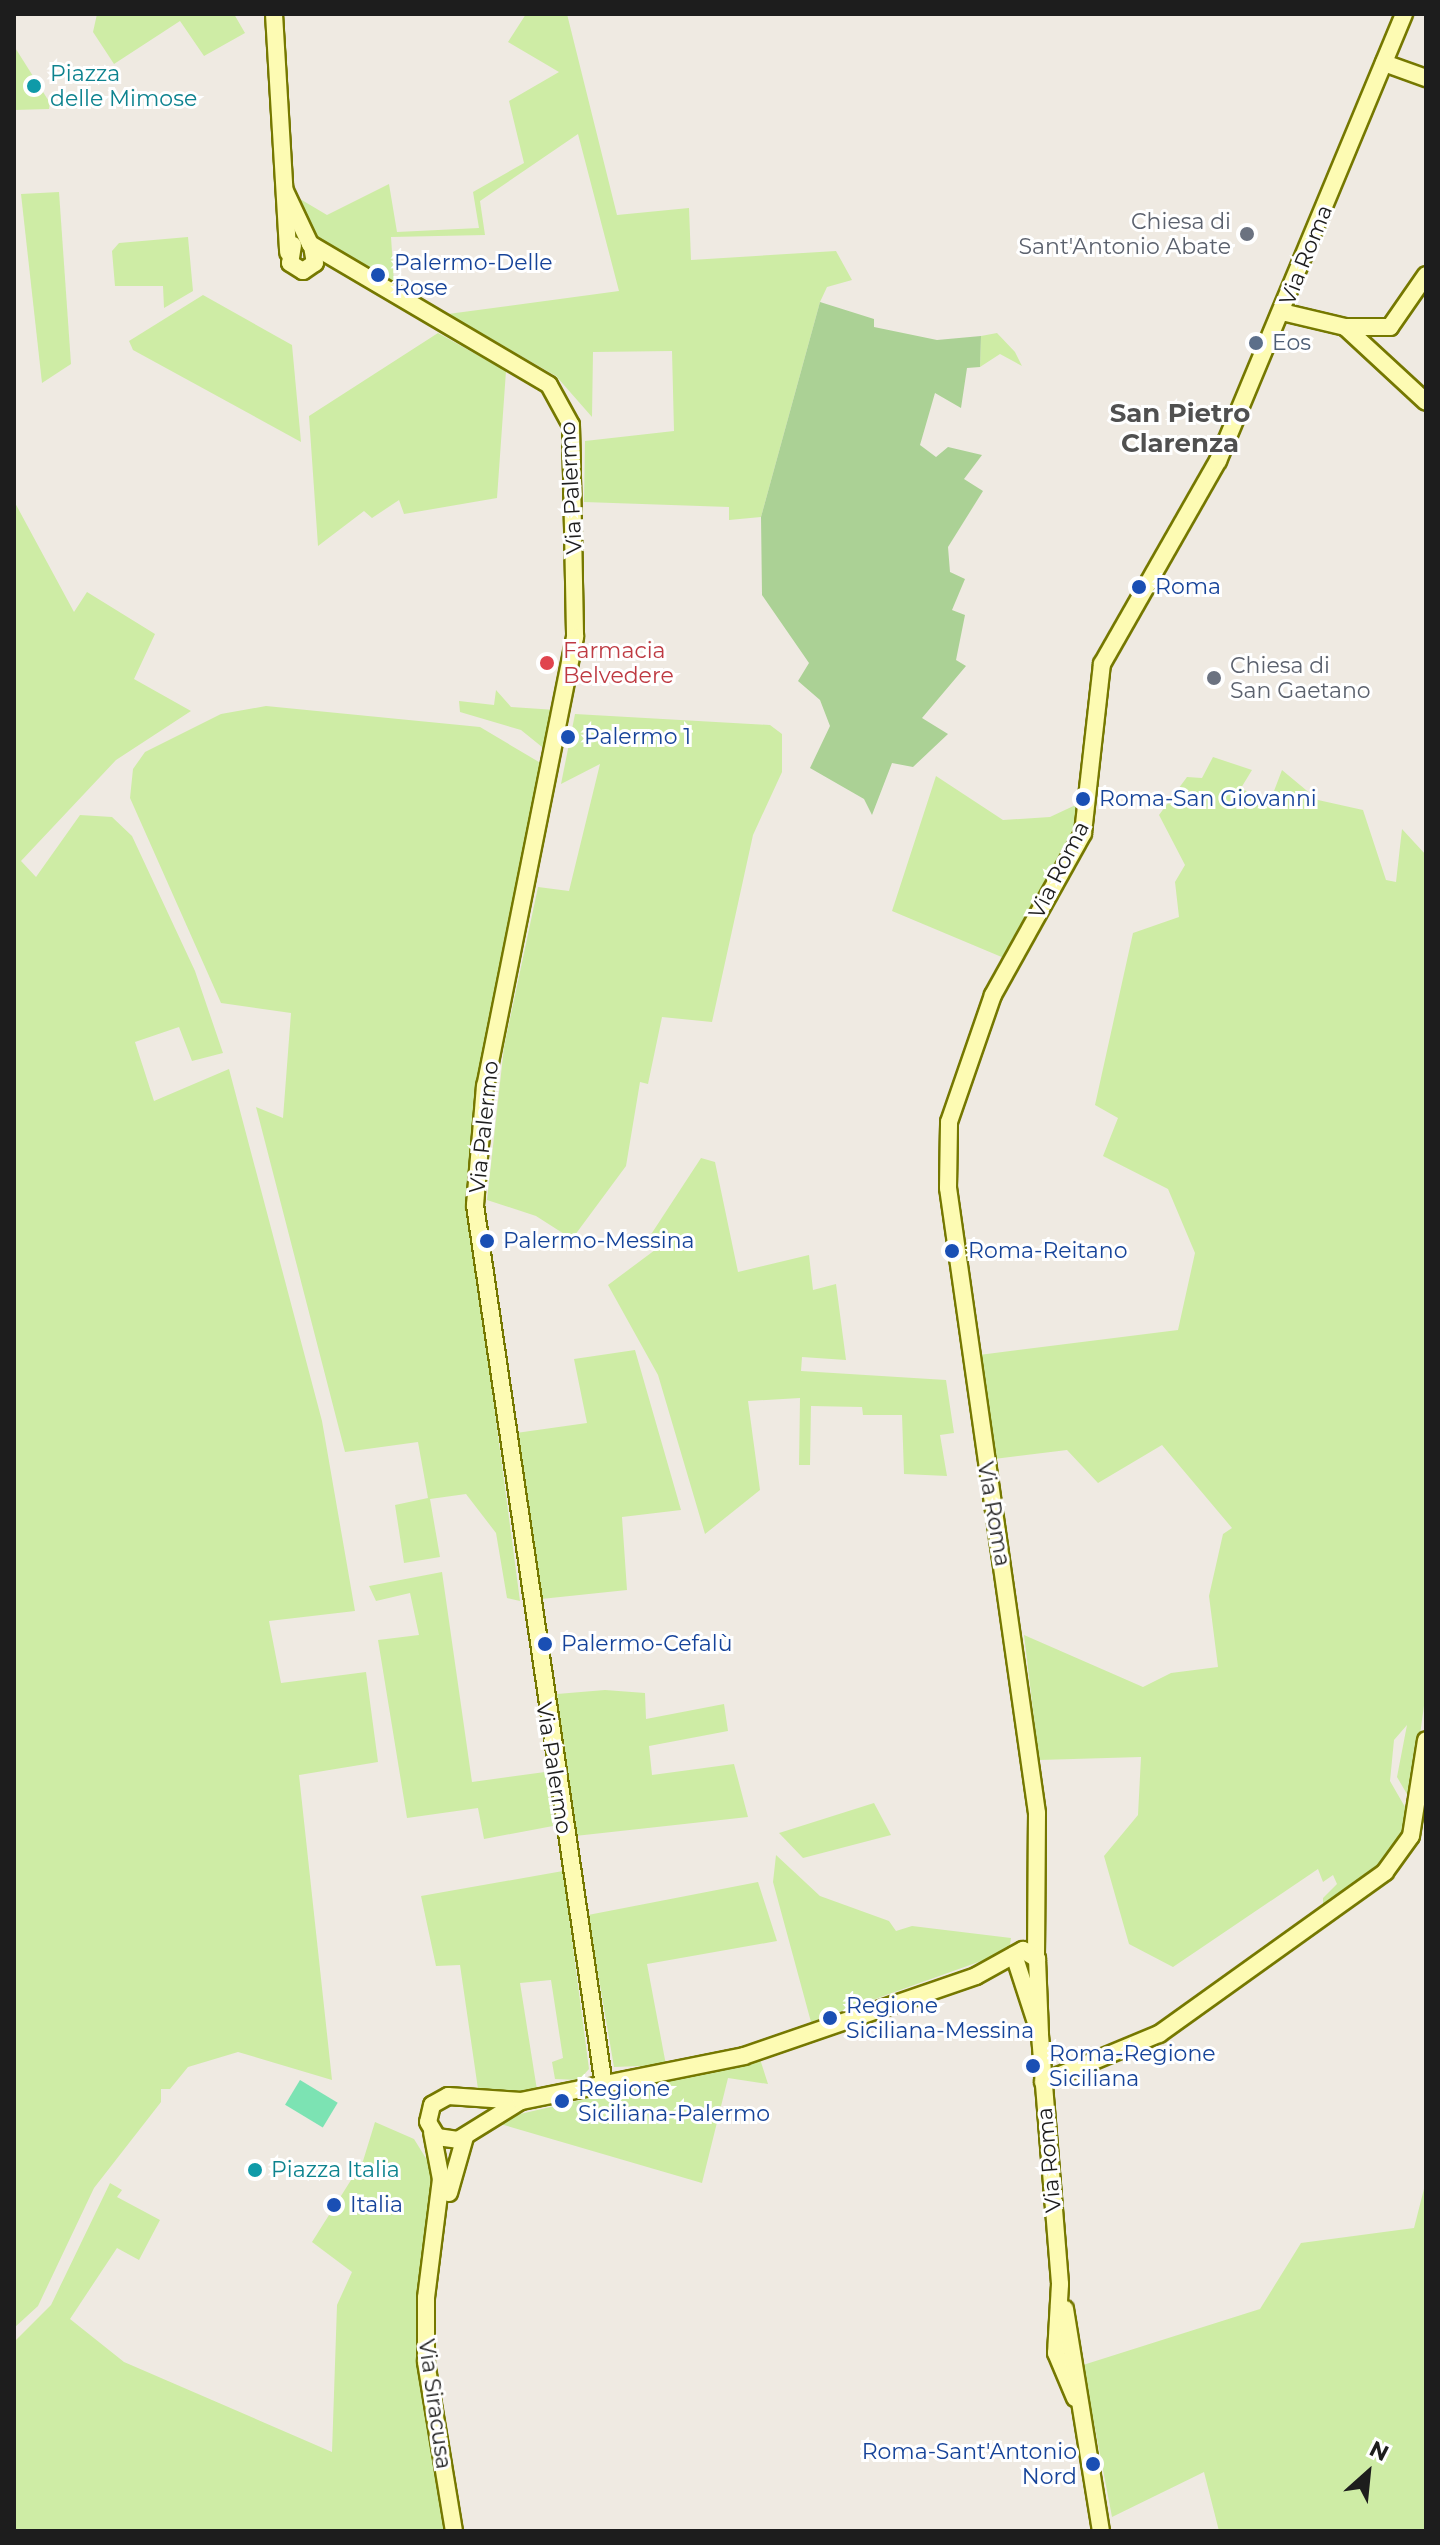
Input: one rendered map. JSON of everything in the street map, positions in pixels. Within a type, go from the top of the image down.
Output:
[{"type":"street","points":[[274,14],[288,253],[303,271],[365,280]]},
{"type":"street","name":"Via Roma","points":[[1101,2531],[1066,2356],[1040,2035],[1024,1963],[1031,1772],[948,1188],[949,1122],[993,995],[1083,833],[1102,664],[1199,497],[1282,312],[1404,14]]},
{"type":"street","points":[[1384,63],[1426,78]]},
{"type":"street","points":[[285,191],[311,245],[315,263],[303,271]]},
{"type":"street","points":[[288,253],[311,245]]},
{"type":"street","name":"Via Palermo","points":[[311,245],[365,280],[549,385],[571,425],[573,661],[485,1086],[475,1205],[604,2086]]},
{"type":"street","points":[[1370,350],[1426,275]]},
{"type":"street","points":[[1282,312],[1345,327],[1390,327]]},
{"type":"street","points":[[1345,327],[1426,402]]},
{"type":"street","points":[[1043,2082],[1159,2034],[1385,1872],[1405,1848],[1426,1740]]},
{"type":"street","points":[[429,2277],[441,2179],[432,2132],[432,2105],[454,2096],[521,2101],[744,2056],[976,1976],[1024,1963]]},
{"type":"street","points":[[429,2277],[472,2111],[454,2096]]},
{"type":"street","points":[[432,2132],[451,2142],[521,2101]]},
{"type":"street","name":"Via Siracusa","points":[[429,2277],[426,2362],[454,2531]]},
{"type":"green space","points":[[97,14],[234,14],[245,33],[204,56],[180,21],[114,64],[93,32]]},
{"type":"green space","points":[[526,14],[567,14],[617,215],[689,208],[691,260],[836,251],[852,280],[827,287],[820,302],[761,517],[729,520],[729,507],[584,502],[585,441],[674,431],[672,351],[593,352],[592,417],[556,376],[448,314],[619,291],[578,134],[480,201],[485,235],[391,237],[394,282],[318,238],[302,216],[295,196],[327,215],[389,184],[397,232],[479,228],[473,192],[524,163],[509,101],[559,72],[508,42]]},
{"type":"green space","points":[[14,46],[50,103],[49,109],[14,110]]},
{"type":"green space","points":[[59,192],[71,364],[42,383],[21,194]]},
{"type":"green space","points":[[188,237],[193,291],[164,308],[163,286],[115,286],[112,251],[119,243]]},
{"type":"green space","points":[[203,295],[292,345],[301,442],[133,350],[129,341]]},
{"type":"green space","points":[[820,302],[874,319],[874,327],[937,340],[981,336],[980,367],[967,368],[961,408],[935,393],[920,445],[936,457],[948,447],[982,455],[964,479],[983,491],[948,547],[950,572],[965,579],[952,610],[965,615],[956,660],[966,666],[922,718],[948,734],[913,767],[892,763],[872,815],[864,799],[810,768],[830,726],[820,700],[798,681],[809,663],[762,595],[761,517]]},
{"type":"green space","points":[[438,333],[506,371],[497,498],[404,514],[399,500],[372,518],[364,511],[318,546],[309,416]]},
{"type":"green space","points":[[997,333],[1015,352],[1022,366],[1000,354],[980,367],[981,336]]},
{"type":"green space","points":[[14,501],[74,612],[87,592],[155,634],[134,679],[191,711],[116,760],[21,861],[36,877],[80,815],[112,817],[132,836],[195,971],[223,1053],[192,1061],[179,1027],[135,1042],[154,1101],[229,1069],[322,1421],[355,1611],[269,1621],[281,1683],[366,1672],[378,1762],[299,1775],[332,2080],[238,2052],[188,2067],[170,2089],[161,2089],[161,2102],[94,2188],[38,2306],[14,2328]]},
{"type":"green space","points":[[496,690],[511,707],[556,710],[547,751],[521,730],[460,712],[459,701],[494,705]]},
{"type":"green space","points":[[266,706],[480,727],[544,765],[485,1042],[468,1209],[520,1601],[507,1598],[496,1533],[466,1494],[430,1499],[440,1557],[404,1563],[395,1505],[428,1498],[418,1442],[345,1452],[256,1107],[283,1118],[291,1013],[221,1003],[130,798],[133,769],[145,752],[221,714]]},
{"type":"green space","points":[[575,714],[770,725],[782,734],[782,772],[753,835],[712,1022],[662,1017],[648,1084],[640,1082],[626,1166],[572,1239],[536,1216],[487,1200],[504,1047],[538,887],[569,891],[600,764],[561,784]]},
{"type":"green space","points":[[1213,757],[1252,770],[1241,788],[1269,804],[1282,770],[1318,800],[1363,810],[1386,880],[1396,882],[1402,829],[1426,855],[1426,1691],[1411,1801],[1397,1777],[1407,1725],[1394,1740],[1390,1781],[1409,1814],[1403,1837],[1380,1868],[1323,1912],[1323,1898],[1337,1884],[1333,1875],[1323,1882],[1318,1869],[1173,1967],[1129,1944],[1104,1856],[1138,1815],[1141,1757],[1039,1760],[1024,1635],[1143,1687],[1171,1673],[1218,1667],[1209,1596],[1223,1534],[1232,1528],[1162,1445],[1098,1483],[1067,1450],[994,1459],[979,1355],[1178,1330],[1195,1253],[1168,1189],[1103,1156],[1118,1118],[1095,1105],[1133,933],[1179,917],[1175,882],[1185,865],[1159,815],[1187,777],[1202,778]]},
{"type":"green space","points":[[936,776],[1003,820],[1050,817],[1082,802],[1076,830],[1004,958],[892,911]]},
{"type":"green space","points":[[701,1158],[715,1162],[738,1272],[809,1255],[813,1290],[836,1284],[846,1360],[802,1357],[801,1371],[946,1380],[954,1433],[940,1435],[947,1476],[904,1474],[902,1415],[863,1415],[862,1407],[811,1406],[810,1465],[799,1465],[800,1398],[748,1401],[760,1490],[705,1534],[658,1375],[608,1285],[659,1247],[648,1239]]},
{"type":"green space","points":[[635,1350],[681,1510],[622,1517],[627,1590],[541,1599],[516,1433],[587,1423],[574,1359]]},
{"type":"green space","points":[[442,1572],[472,1782],[545,1772],[553,1826],[484,1839],[478,1808],[407,1818],[378,1640],[419,1635],[410,1593],[376,1601],[369,1586]]},
{"type":"green space","points":[[605,1690],[645,1693],[646,1719],[724,1704],[728,1731],[649,1746],[652,1775],[734,1764],[748,1817],[575,1836],[557,1694]]},
{"type":"green space","points":[[874,1803],[891,1835],[803,1858],[779,1833]]},
{"type":"green space","points":[[776,1855],[820,1896],[889,1921],[896,1931],[912,1926],[1011,1938],[1009,1951],[811,2022],[773,1882]]},
{"type":"green space","points":[[563,1871],[589,2069],[579,2080],[555,2079],[552,2062],[563,2058],[551,1980],[520,1983],[537,2090],[487,2093],[478,2089],[460,1965],[436,1966],[421,1896]]},
{"type":"green space","points":[[758,1882],[777,1941],[647,1964],[666,2065],[614,2067],[588,1915]]},
{"type":"green space","points":[[760,2059],[768,2084],[728,2078],[702,2183],[490,2121]]},
{"type":"green space","points":[[300,2080],[338,2103],[323,2128],[285,2105]]},
{"type":"green space","points":[[375,2122],[414,2139],[432,2168],[416,2317],[446,2531],[14,2531],[14,2342],[51,2305],[110,2183],[122,2190],[117,2197],[160,2220],[139,2260],[117,2248],[70,2319],[124,2362],[332,2452],[337,2305],[352,2272],[312,2242],[363,2161]]},
{"type":"green space","points":[[1426,2181],[1426,2531],[1219,2531],[1204,2472],[1112,2517],[1083,2365],[1260,2309],[1301,2243],[1414,2228]]},
{"type":"place","name":"Piazza delle Mimose","points":[[34,86]]},
{"type":"place","name":"Chiesa di Sant'Antonio Abate","points":[[1247,234]]},
{"type":"place","name":"Palermo-Delle Rose","points":[[378,275]]},
{"type":"place","name":"Eos","points":[[1256,343]]},
{"type":"place","name":"Roma","points":[[1139,587]]},
{"type":"place","name":"Farmacia Belvedere","points":[[547,663]]},
{"type":"place","name":"Chiesa di San Gaetano","points":[[1214,678]]},
{"type":"place","name":"Palermo 1","points":[[568,737]]},
{"type":"place","name":"Roma-San Giovanni","points":[[1083,799]]},
{"type":"place","name":"Palermo-Messina","points":[[487,1241]]},
{"type":"place","name":"Roma-Reitano","points":[[952,1251]]},
{"type":"place","name":"Palermo-Cefalù","points":[[545,1644]]},
{"type":"place","name":"Regione Siciliana-Messina","points":[[830,2018]]},
{"type":"place","name":"Roma-Regione Siciliana","points":[[1033,2066]]},
{"type":"place","name":"Regione Siciliana-Palermo","points":[[562,2101]]},
{"type":"place","name":"Piazza Italia","points":[[255,2170]]},
{"type":"place","name":"Italia","points":[[334,2205]]},
{"type":"place","name":"Roma-Sant'Antonio Nord","points":[[1093,2464]]},
{"type":"district","name":"San Pietro Clarenza","points":[[1180,429]]}]
